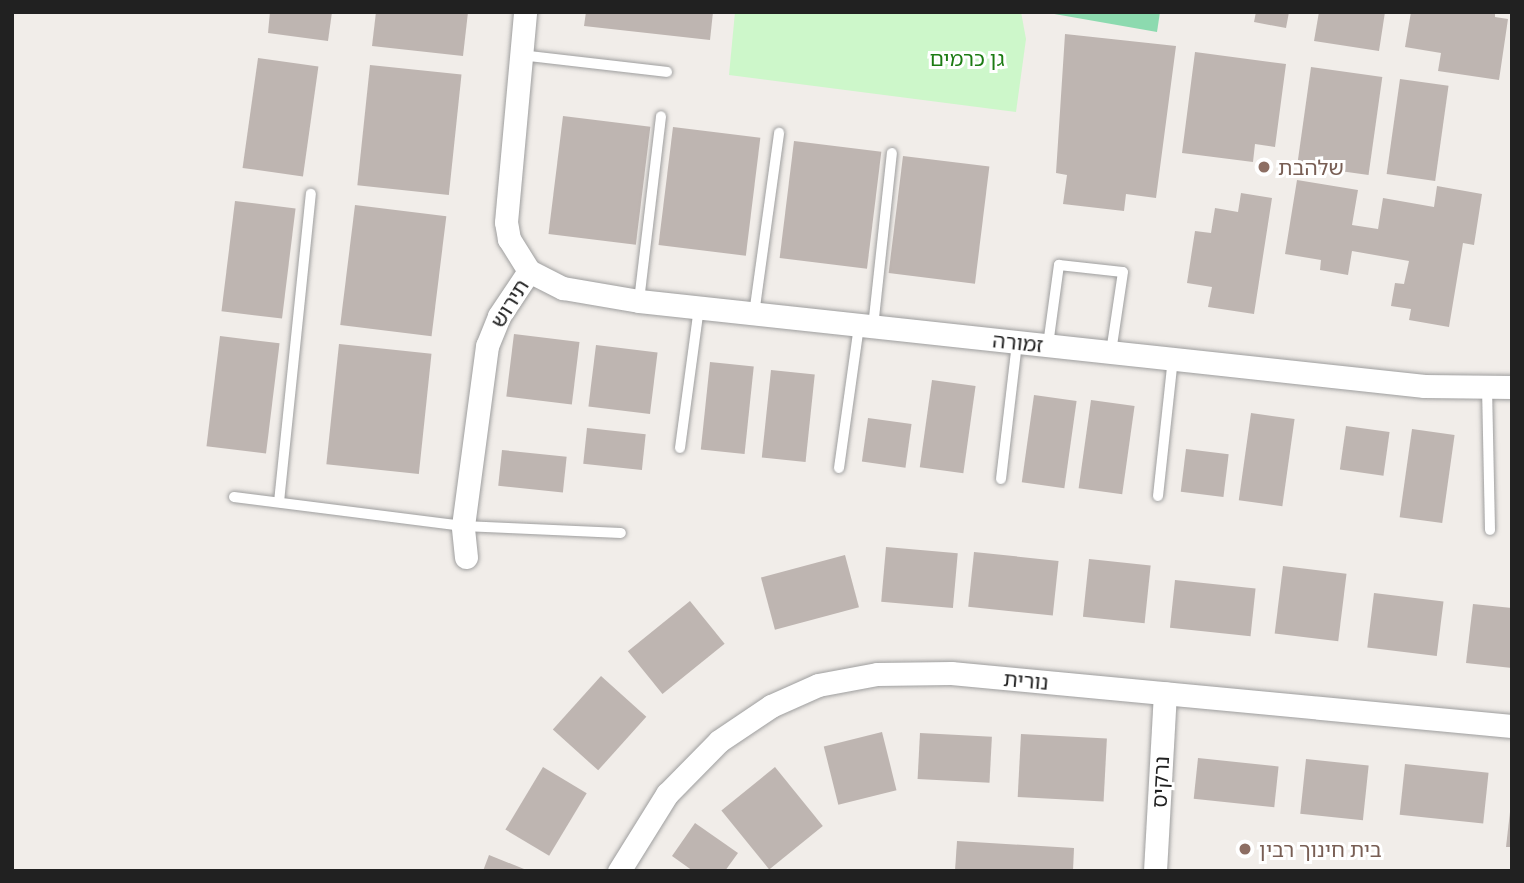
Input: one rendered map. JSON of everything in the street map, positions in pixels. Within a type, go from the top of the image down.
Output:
[{"type":"street","name":"תירוש","points":[[466,556],[463,526],[487,346],[499,316],[529,271],[509,239],[506,222],[525,12]]},
{"type":"street","name":"זמורה","points":[[529,271],[563,288],[639,301],[1424,386],[1512,387]]},
{"type":"street","name":"נורית","points":[[619,871],[667,794],[719,741],[771,706],[818,685],[877,674],[951,673],[1512,726]]},
{"type":"street","name":"נרקיס","points":[[1155,871],[1166,693]]},
{"type":"lane","points":[[521,55],[667,72]]},
{"type":"lane","points":[[639,301],[661,116]]},
{"type":"lane","points":[[754,313],[779,133]]},
{"type":"lane","points":[[839,468],[866,326],[892,153]]},
{"type":"lane","points":[[279,502],[311,194]]},
{"type":"lane","points":[[1048,345],[1059,265],[1123,272],[1111,352]]},
{"type":"lane","points":[[680,448],[699,308]]},
{"type":"lane","points":[[1001,479],[1017,342]]},
{"type":"lane","points":[[1157,496],[1173,359]]},
{"type":"lane","points":[[1487,387],[1490,530]]},
{"type":"lane","points":[[234,497],[463,526],[621,533]]},
{"type":"green space","name":"גן כרמים","points":[[735,12],[1021,12],[1026,39],[1016,112],[729,75]]},
{"type":"green space","points":[[1043,12],[1160,12],[1157,32]]},
{"type":"building","points":[[270,12],[332,12],[328,41],[268,33]]},
{"type":"building","points":[[376,12],[468,12],[463,56],[372,46]]},
{"type":"building","points":[[586,12],[713,12],[710,40],[584,26]]},
{"type":"building","points":[[1256,12],[1289,12],[1286,28],[1254,22]]},
{"type":"building","points":[[1319,12],[1385,12],[1379,51],[1314,41]]},
{"type":"building","points":[[1411,12],[1495,12],[1495,17],[1508,19],[1499,80],[1438,71],[1441,53],[1405,47]]},
{"type":"building","points":[[1065,34],[1176,46],[1156,198],[1126,194],[1124,211],[1063,204],[1067,175],[1056,173]]},
{"type":"building","points":[[1195,52],[1286,64],[1275,147],[1255,144],[1253,162],[1182,153]]},
{"type":"building","points":[[258,58],[318,66],[303,176],[243,168]]},
{"type":"building","points":[[370,65],[461,75],[449,195],[357,185]]},
{"type":"building","points":[[1311,67],[1382,77],[1369,175],[1297,165]]},
{"type":"building","points":[[1400,79],[1449,86],[1435,181],[1387,174]]},
{"type":"building","points":[[563,116],[650,127],[636,245],[548,234]]},
{"type":"building","points":[[673,127],[760,138],[746,256],[658,245]]},
{"type":"building","points":[[794,141],[881,152],[867,269],[780,258]]},
{"type":"building","points":[[903,156],[989,167],[975,284],[889,273]]},
{"type":"building","points":[[1297,180],[1358,190],[1352,225],[1378,229],[1383,198],[1434,207],[1437,186],[1482,194],[1474,245],[1463,243],[1449,327],[1409,320],[1411,309],[1391,306],[1395,283],[1404,284],[1409,261],[1352,251],[1348,275],[1320,270],[1321,260],[1285,254]]},
{"type":"building","points":[[1241,193],[1272,198],[1254,314],[1208,307],[1212,287],[1187,283],[1195,231],[1211,233],[1215,208],[1238,212]]},
{"type":"building","points":[[235,201],[296,208],[282,319],[221,311]]},
{"type":"building","points":[[355,205],[446,216],[432,336],[340,325]]},
{"type":"building","points":[[514,334],[580,342],[572,405],[506,397]]},
{"type":"building","points":[[220,336],[280,343],[266,453],[206,446]]},
{"type":"building","points":[[339,344],[431,354],[419,474],[326,464]]},
{"type":"building","points":[[596,345],[658,353],[650,414],[588,407]]},
{"type":"building","points":[[710,362],[754,367],[745,454],[701,450]]},
{"type":"building","points":[[771,370],[815,375],[806,462],[762,458]]},
{"type":"building","points":[[932,380],[976,386],[963,473],[920,467]]},
{"type":"building","points":[[1034,395],[1077,401],[1064,488],[1022,482]]},
{"type":"building","points":[[1091,400],[1135,406],[1122,494],[1079,488]]},
{"type":"building","points":[[1251,413],[1295,419],[1282,506],[1239,500]]},
{"type":"building","points":[[868,418],[912,424],[905,468],[862,462]]},
{"type":"building","points":[[1346,426],[1390,432],[1383,476],[1340,470]]},
{"type":"building","points":[[587,428],[646,434],[642,470],[583,464]]},
{"type":"building","points":[[1412,429],[1455,435],[1442,523],[1400,517]]},
{"type":"building","points":[[1186,449],[1229,454],[1223,497],[1181,492]]},
{"type":"building","points":[[502,450],[567,457],[563,493],[498,486]]},
{"type":"building","points":[[886,547],[958,553],[953,608],[881,602]]},
{"type":"building","points":[[974,552],[1059,561],[1053,616],[968,607]]},
{"type":"building","points":[[845,555],[859,607],[775,630],[761,578]]},
{"type":"building","points":[[1089,559],[1151,565],[1145,623],[1083,617]]},
{"type":"building","points":[[1283,566],[1347,574],[1338,641],[1275,633]]},
{"type":"building","points":[[1175,580],[1256,588],[1251,636],[1170,628]]},
{"type":"building","points":[[1374,593],[1443,602],[1437,656],[1367,648]]},
{"type":"building","points":[[690,601],[725,644],[662,694],[628,651]]},
{"type":"building","points":[[1473,604],[1512,608],[1512,668],[1466,663]]},
{"type":"building","points":[[601,676],[646,717],[598,770],[553,730]]},
{"type":"building","points":[[882,732],[897,790],[838,805],[824,747]]},
{"type":"building","points":[[920,733],[992,737],[989,783],[918,779]]},
{"type":"building","points":[[1021,734],[1107,739],[1104,801],[1018,797]]},
{"type":"building","points":[[1198,758],[1279,766],[1274,807],[1194,799]]},
{"type":"building","points":[[1306,759],[1369,766],[1363,820],[1300,814]]},
{"type":"building","points":[[1405,764],[1489,773],[1483,824],[1400,815]]},
{"type":"building","points":[[543,767],[587,793],[549,856],[505,830]]},
{"type":"building","points":[[775,767],[823,826],[769,869],[721,810]]},
{"type":"building","points":[[1510,812],[1512,847],[1506,847]]},
{"type":"building","points":[[695,823],[738,853],[725,871],[693,871],[672,856]]},
{"type":"building","points":[[957,841],[1074,848],[1073,871],[955,871]]},
{"type":"building","points":[[489,855],[529,871],[483,871]]},
{"type":"place","name":"שלהבת","points":[[1264,167]]},
{"type":"place","name":"בית חינוך רבין","points":[[1245,849]]}]
